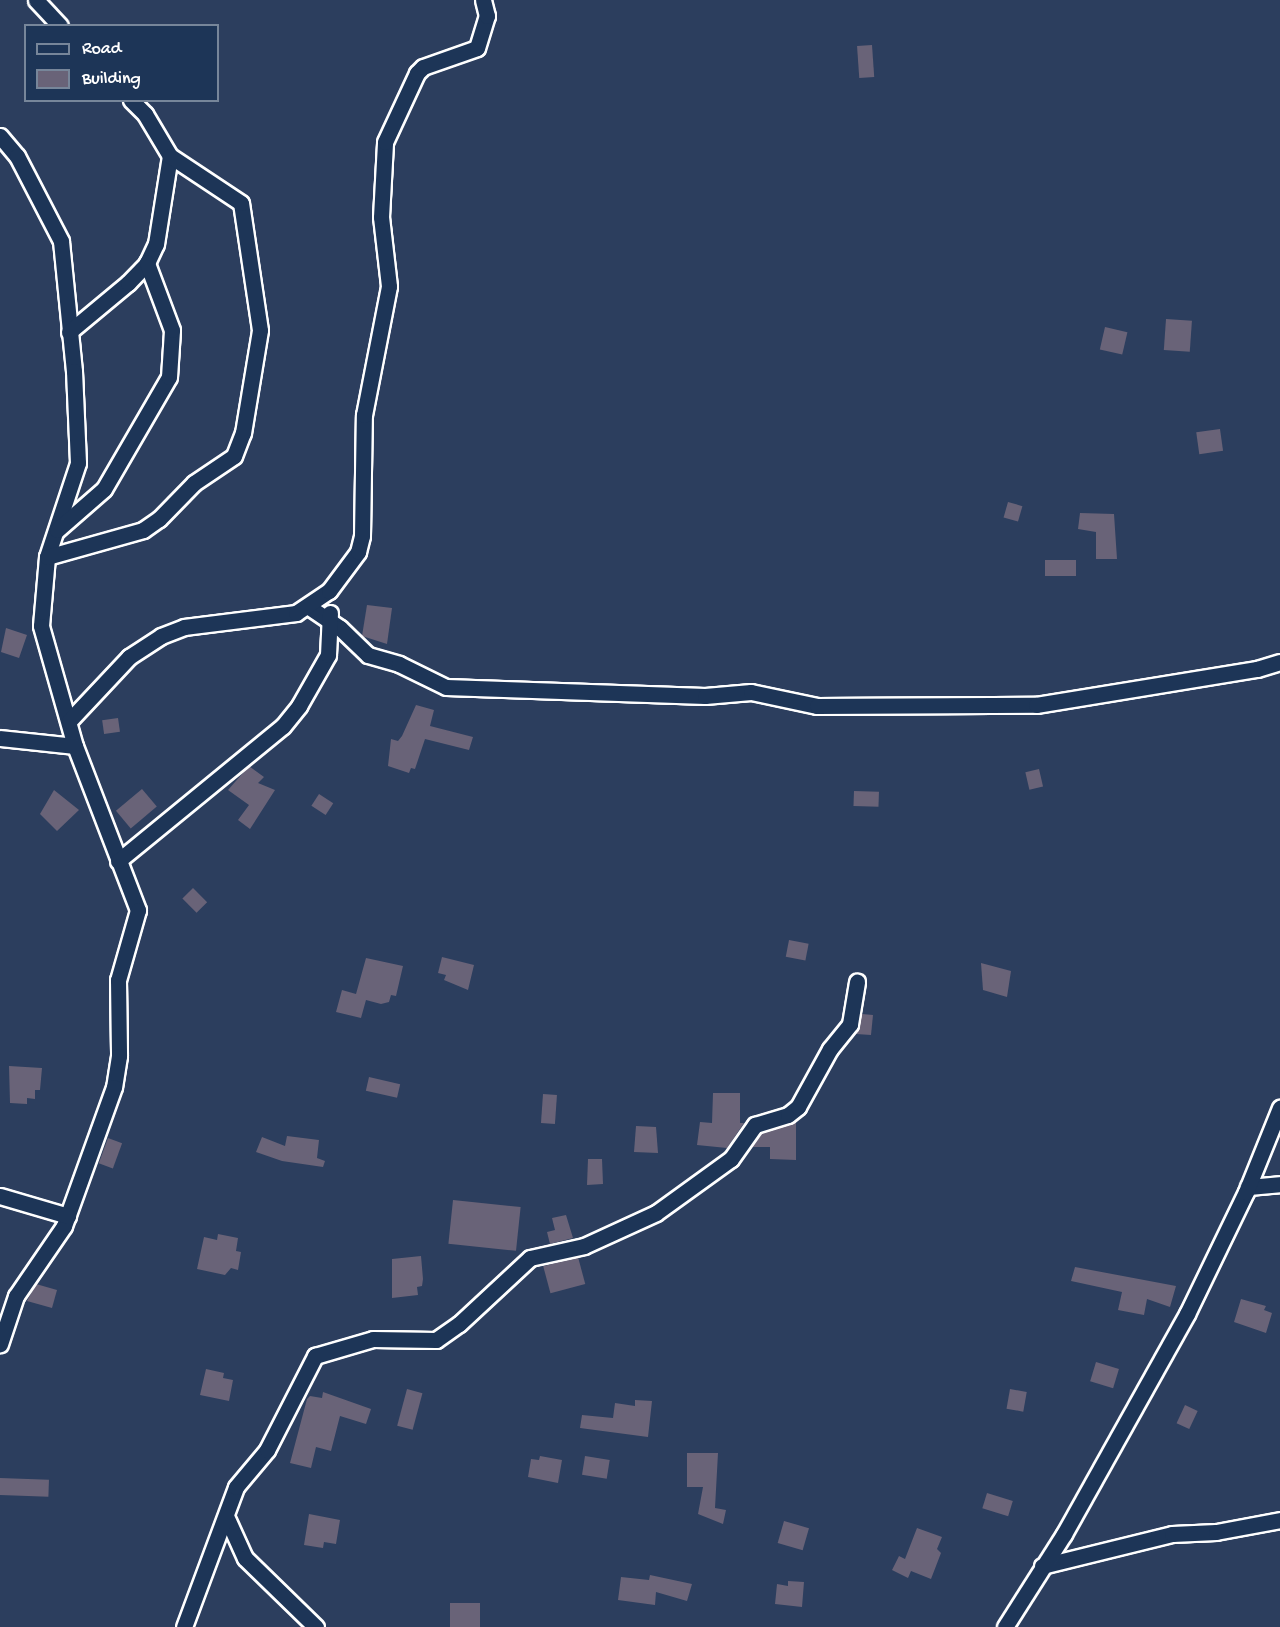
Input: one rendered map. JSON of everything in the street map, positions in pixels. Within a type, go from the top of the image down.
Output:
[{"type":"street","points":[[36,0],[58,24]]},
{"type":"street","points":[[69,720],[129,657],[161,636],[184,627],[283,616],[309,607],[329,591],[358,552],[362,536],[364,415],[389,286],[381,217],[386,142],[417,73],[423,67],[477,48],[487,16],[483,0]]},
{"type":"street","points":[[47,557],[128,537],[151,524],[194,483],[234,456],[243,433],[260,330],[241,203],[170,156],[145,114],[133,102]]},
{"type":"street","points":[[0,136],[17,156],[54,223],[61,241],[69,332],[78,463],[52,534],[47,557],[41,626],[75,746],[138,910],[118,980],[117,1071],[68,1216],[16,1296],[0,1344]]},
{"type":"street","points":[[69,332],[147,263],[160,230],[170,156]]},
{"type":"street","points":[[52,534],[104,489],[169,377],[172,330],[147,263]]},
{"type":"street","points":[[118,861],[282,726],[324,663],[330,646],[329,591]]},
{"type":"street","points":[[309,607],[330,620],[368,655],[406,667],[438,685],[705,696],[751,692],[817,706],[1036,705],[1257,669],[1280,662]]},
{"type":"street","points":[[0,738],[75,746]]},
{"type":"street","points":[[184,1627],[236,1487],[267,1450],[315,1356],[373,1339],[436,1340],[459,1324],[530,1258],[584,1246],[656,1212],[685,1192],[731,1159],[755,1125],[788,1115],[798,1107],[830,1049],[850,1024],[857,982]]},
{"type":"street","points":[[1005,1627],[1064,1534],[1187,1314],[1248,1187],[1280,1108]]},
{"type":"street","points":[[1248,1187],[1280,1184]]},
{"type":"street","points":[[0,1196],[68,1216]]},
{"type":"street","points":[[226,1516],[245,1558],[316,1627]]},
{"type":"street","points":[[1042,1566],[1172,1534],[1216,1532],[1280,1520]]},
{"type":"building","points":[[872,45],[874,77],[859,78],[857,46]]},
{"type":"building","points":[[1166,319],[1192,321],[1190,352],[1164,350]]},
{"type":"building","points":[[1105,327],[1127,332],[1122,355],[1100,349]]},
{"type":"building","points":[[1220,429],[1223,451],[1199,454],[1196,432]]},
{"type":"building","points":[[1008,502],[1022,506],[1018,522],[1004,517]]},
{"type":"building","points":[[1080,513],[1114,514],[1117,559],[1096,559],[1096,532],[1078,529]]},
{"type":"building","points":[[1045,560],[1076,560],[1076,576],[1045,576]]},
{"type":"building","points":[[367,605],[392,608],[387,644],[362,636]]},
{"type":"building","points":[[6,628],[27,635],[19,658],[1,652]]},
{"type":"building","points":[[416,705],[434,710],[430,726],[473,737],[469,750],[425,739],[415,769],[411,768],[409,773],[388,766],[391,739],[398,741],[402,736]]},
{"type":"building","points":[[118,718],[120,732],[104,734],[102,720]]},
{"type":"building","points":[[249,766],[264,777],[258,783],[275,790],[250,829],[238,820],[249,805],[228,790]]},
{"type":"building","points":[[1039,769],[1043,787],[1029,790],[1025,772]]},
{"type":"building","points":[[142,789],[157,807],[131,828],[116,811]]},
{"type":"building","points":[[54,790],[79,810],[57,831],[40,814]]},
{"type":"building","points":[[854,791],[879,792],[878,807],[853,806]]},
{"type":"building","points":[[319,794],[333,803],[326,815],[311,806]]},
{"type":"building","points":[[193,888],[207,902],[197,913],[182,899]]},
{"type":"building","points":[[789,940],[809,944],[805,961],[786,957]]},
{"type":"building","points":[[442,957],[474,965],[468,990],[444,980],[446,975],[438,973]]},
{"type":"building","points":[[366,958],[403,966],[396,996],[391,995],[389,1002],[381,1004],[366,1000],[361,1018],[336,1012],[342,990],[356,994]]},
{"type":"building","points":[[981,963],[1011,971],[1007,997],[983,990]]},
{"type":"building","points":[[862,1014],[873,1015],[871,1035],[856,1034]]},
{"type":"building","points":[[9,1066],[42,1068],[40,1090],[35,1090],[35,1099],[27,1098],[27,1104],[10,1103]]},
{"type":"building","points":[[369,1077],[400,1084],[397,1098],[366,1091]]},
{"type":"building","points":[[713,1093],[740,1093],[740,1123],[744,1123],[727,1148],[697,1145],[700,1122],[712,1123]]},
{"type":"building","points":[[543,1094],[557,1095],[555,1124],[541,1123]]},
{"type":"building","points":[[796,1121],[796,1160],[770,1159],[770,1147],[751,1147],[761,1133]]},
{"type":"building","points":[[636,1126],[656,1127],[658,1153],[634,1152]]},
{"type":"building","points":[[287,1136],[319,1140],[317,1158],[325,1161],[323,1167],[282,1161],[256,1152],[262,1137],[285,1146]]},
{"type":"building","points":[[108,1138],[122,1143],[113,1169],[99,1163]]},
{"type":"building","points":[[588,1159],[602,1159],[603,1184],[587,1185]]},
{"type":"building","points":[[453,1200],[521,1207],[516,1251],[448,1244]]},
{"type":"building","points":[[566,1215],[573,1238],[550,1244],[547,1232],[555,1230],[552,1218]]},
{"type":"building","points":[[218,1234],[238,1238],[236,1251],[241,1252],[238,1270],[231,1268],[225,1275],[197,1269],[204,1237],[217,1240]]},
{"type":"building","points":[[421,1256],[423,1279],[422,1286],[417,1287],[418,1295],[392,1298],[392,1259]]},
{"type":"building","points":[[578,1257],[585,1284],[550,1293],[543,1266]]},
{"type":"building","points":[[1075,1267],[1176,1286],[1170,1307],[1147,1299],[1144,1315],[1118,1310],[1122,1292],[1071,1281]]},
{"type":"building","points":[[36,1284],[57,1290],[52,1308],[27,1301]]},
{"type":"building","points":[[1241,1299],[1266,1306],[1264,1310],[1272,1313],[1266,1333],[1234,1322]]},
{"type":"building","points":[[1096,1362],[1119,1369],[1113,1388],[1090,1381]]},
{"type":"building","points":[[206,1369],[224,1373],[223,1378],[233,1380],[229,1401],[200,1395]]},
{"type":"building","points":[[407,1389],[422,1393],[413,1430],[397,1426]]},
{"type":"building","points":[[1010,1389],[1027,1392],[1023,1412],[1007,1409]]},
{"type":"building","points":[[323,1392],[371,1409],[366,1424],[340,1416],[331,1451],[316,1447],[311,1468],[290,1463],[307,1399],[310,1396],[322,1398]]},
{"type":"building","points":[[635,1400],[652,1401],[648,1437],[580,1428],[582,1415],[613,1418],[615,1403],[635,1406]]},
{"type":"building","points":[[1185,1405],[1198,1411],[1189,1429],[1177,1423]]},
{"type":"building","points":[[687,1453],[718,1453],[715,1508],[726,1510],[723,1524],[698,1514],[703,1487],[687,1487]]},
{"type":"building","points":[[540,1456],[562,1460],[558,1483],[528,1477],[531,1459],[539,1460]]},
{"type":"building","points":[[585,1456],[610,1460],[607,1479],[582,1475]]},
{"type":"building","points":[[0,1478],[49,1480],[48,1497],[0,1495]]},
{"type":"building","points":[[987,1493],[1013,1501],[1008,1516],[982,1508]]},
{"type":"building","points":[[309,1514],[340,1520],[336,1544],[324,1542],[323,1548],[304,1545]]},
{"type":"building","points":[[784,1521],[809,1528],[803,1550],[778,1543]]},
{"type":"building","points":[[917,1528],[942,1537],[937,1549],[941,1553],[931,1579],[911,1571],[908,1578],[892,1570],[899,1556],[905,1559]]},
{"type":"building","points":[[650,1575],[692,1584],[687,1601],[656,1592],[655,1605],[618,1600],[621,1577],[649,1580]]},
{"type":"building","points":[[788,1581],[804,1582],[802,1607],[775,1604],[777,1584],[788,1586]]},
{"type":"building","points":[[450,1603],[480,1603],[480,1627],[450,1627]]}]
